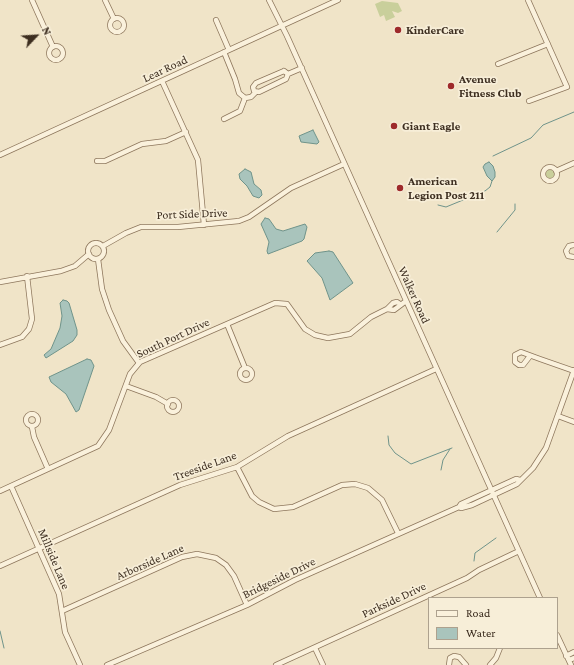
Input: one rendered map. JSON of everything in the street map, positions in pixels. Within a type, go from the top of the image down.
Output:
[{"type":"street","points":[[32,0],[53,47]]},
{"type":"street","points":[[105,0],[114,19]]},
{"type":"street","name":"Walker Road","points":[[269,0],[302,68],[540,597]]},
{"type":"street","name":"Lear Road","points":[[0,155],[338,0]]},
{"type":"street","points":[[528,0],[568,87],[529,101]]},
{"type":"street","points":[[216,20],[229,50]]},
{"type":"street","points":[[498,64],[548,44]]},
{"type":"street","points":[[224,52],[235,79],[238,93],[245,98],[251,97],[256,92],[286,79],[288,74],[302,68]]},
{"type":"street","points":[[256,92],[253,87],[256,83],[282,71],[288,74]]},
{"type":"street","points":[[162,81],[198,160],[204,225]]},
{"type":"street","points":[[224,119],[240,111],[245,98]]},
{"type":"street","points":[[97,161],[105,161],[142,144],[166,141],[186,132]]},
{"type":"street","points":[[556,171],[574,163]]},
{"type":"street","name":"Port Side Drive","points":[[89,254],[88,249],[91,244],[96,242],[103,246],[126,233],[141,227],[204,225],[234,222],[244,219],[291,188],[344,164]]},
{"type":"street","points":[[574,245],[568,246],[566,251],[568,256],[574,257]]},
{"type":"street","points":[[98,259],[104,254],[103,246]]},
{"type":"street","points":[[0,282],[26,276],[61,271],[75,266],[89,254],[93,258],[98,259]]},
{"type":"street","points":[[98,259],[102,289],[109,310],[123,341],[139,363]]},
{"type":"street","points":[[0,345],[22,337],[29,329],[32,319],[26,276]]},
{"type":"street","name":"South Port Drive","points":[[0,491],[90,450],[101,442],[109,430],[130,374],[139,363],[273,303],[283,302],[291,307],[300,324],[308,330],[325,338],[338,338],[352,333],[371,317],[387,309],[393,303],[397,302],[400,304],[406,301]]},
{"type":"street","points":[[228,324],[245,368]]},
{"type":"street","points":[[530,356],[574,371]]},
{"type":"street","name":"Treeside Lane","points":[[0,566],[180,485],[237,467],[288,436],[436,369]]},
{"type":"street","name":"Bridgeside Drive","points":[[107,665],[247,605],[295,580],[398,533],[459,507],[469,506],[493,493],[517,484],[541,458],[574,371]]},
{"type":"street","points":[[126,386],[156,397],[168,404]]},
{"type":"street","points":[[558,416],[574,422]]},
{"type":"street","points":[[32,426],[34,437],[48,469]]},
{"type":"street","points":[[237,467],[252,496],[259,502],[274,509],[293,507],[342,486],[355,484],[368,488],[382,500],[398,533]]},
{"type":"street","name":"Millside Lane","points":[[11,486],[59,594],[65,632],[80,665]]},
{"type":"street","name":"Parkside Drive","points":[[276,665],[467,578],[479,570],[519,551]]},
{"type":"street","name":"Arborside Lane","points":[[62,612],[182,557],[197,554],[216,558],[226,565],[234,576],[247,605]]},
{"type":"street","points":[[558,637],[569,660]]},
{"type":"street","points":[[315,648],[323,665]]},
{"type":"street","points":[[490,665],[496,658],[500,649]]},
{"type":"street","points":[[569,660],[574,652]]},
{"type":"street","points":[[449,665],[450,658],[454,656],[459,658],[466,665]]},
{"type":"street","points":[[569,660],[574,658]]},
{"type":"green space","points":[[382,1],[398,3],[402,11],[398,13],[392,11],[395,17],[386,21],[384,15],[380,17],[375,4]]},
{"type":"green space","points":[[548,170],[552,170],[554,174],[552,178],[548,178],[546,176],[546,172]]},
{"type":"water","points":[[313,130],[319,142],[317,144],[301,142],[299,136]]},
{"type":"water","points":[[489,162],[493,166],[495,172],[495,177],[492,181],[487,176],[483,167]]},
{"type":"water","points":[[245,169],[251,172],[254,184],[261,190],[262,195],[259,198],[253,196],[247,186],[240,179],[239,174]]},
{"type":"water","points":[[265,218],[269,219],[276,229],[283,231],[305,224],[307,227],[304,239],[268,254],[267,251],[269,242],[261,224]]},
{"type":"water","points":[[329,251],[333,252],[353,283],[330,300],[322,278],[307,261],[315,253]]},
{"type":"water","points":[[63,300],[69,303],[77,330],[77,335],[73,341],[46,358],[44,355],[51,349],[60,328],[62,316],[60,303]]},
{"type":"water","points":[[87,359],[91,360],[94,366],[79,410],[76,412],[66,394],[51,382],[49,377]]},
{"type":"waterway","points":[[493,156],[531,138],[543,125],[574,112]]},
{"type":"waterway","points":[[438,205],[446,207],[485,191],[490,187],[492,181]]},
{"type":"waterway","points":[[497,232],[515,210],[515,204]]},
{"type":"waterway","points":[[388,436],[389,445],[395,453],[411,464],[452,448]]},
{"type":"waterway","points":[[441,470],[443,460],[450,449]]},
{"type":"waterway","points":[[474,561],[475,553],[496,538]]},
{"type":"waterway","points":[[0,631],[4,648]]},
{"type":"place","name":"KinderCare","points":[[398,30]]},
{"type":"place","name":"Avenue Fitness Club","points":[[451,86]]},
{"type":"place","name":"Giant Eagle","points":[[394,126]]},
{"type":"place","name":"American Legion Post 211","points":[[400,188]]}]
